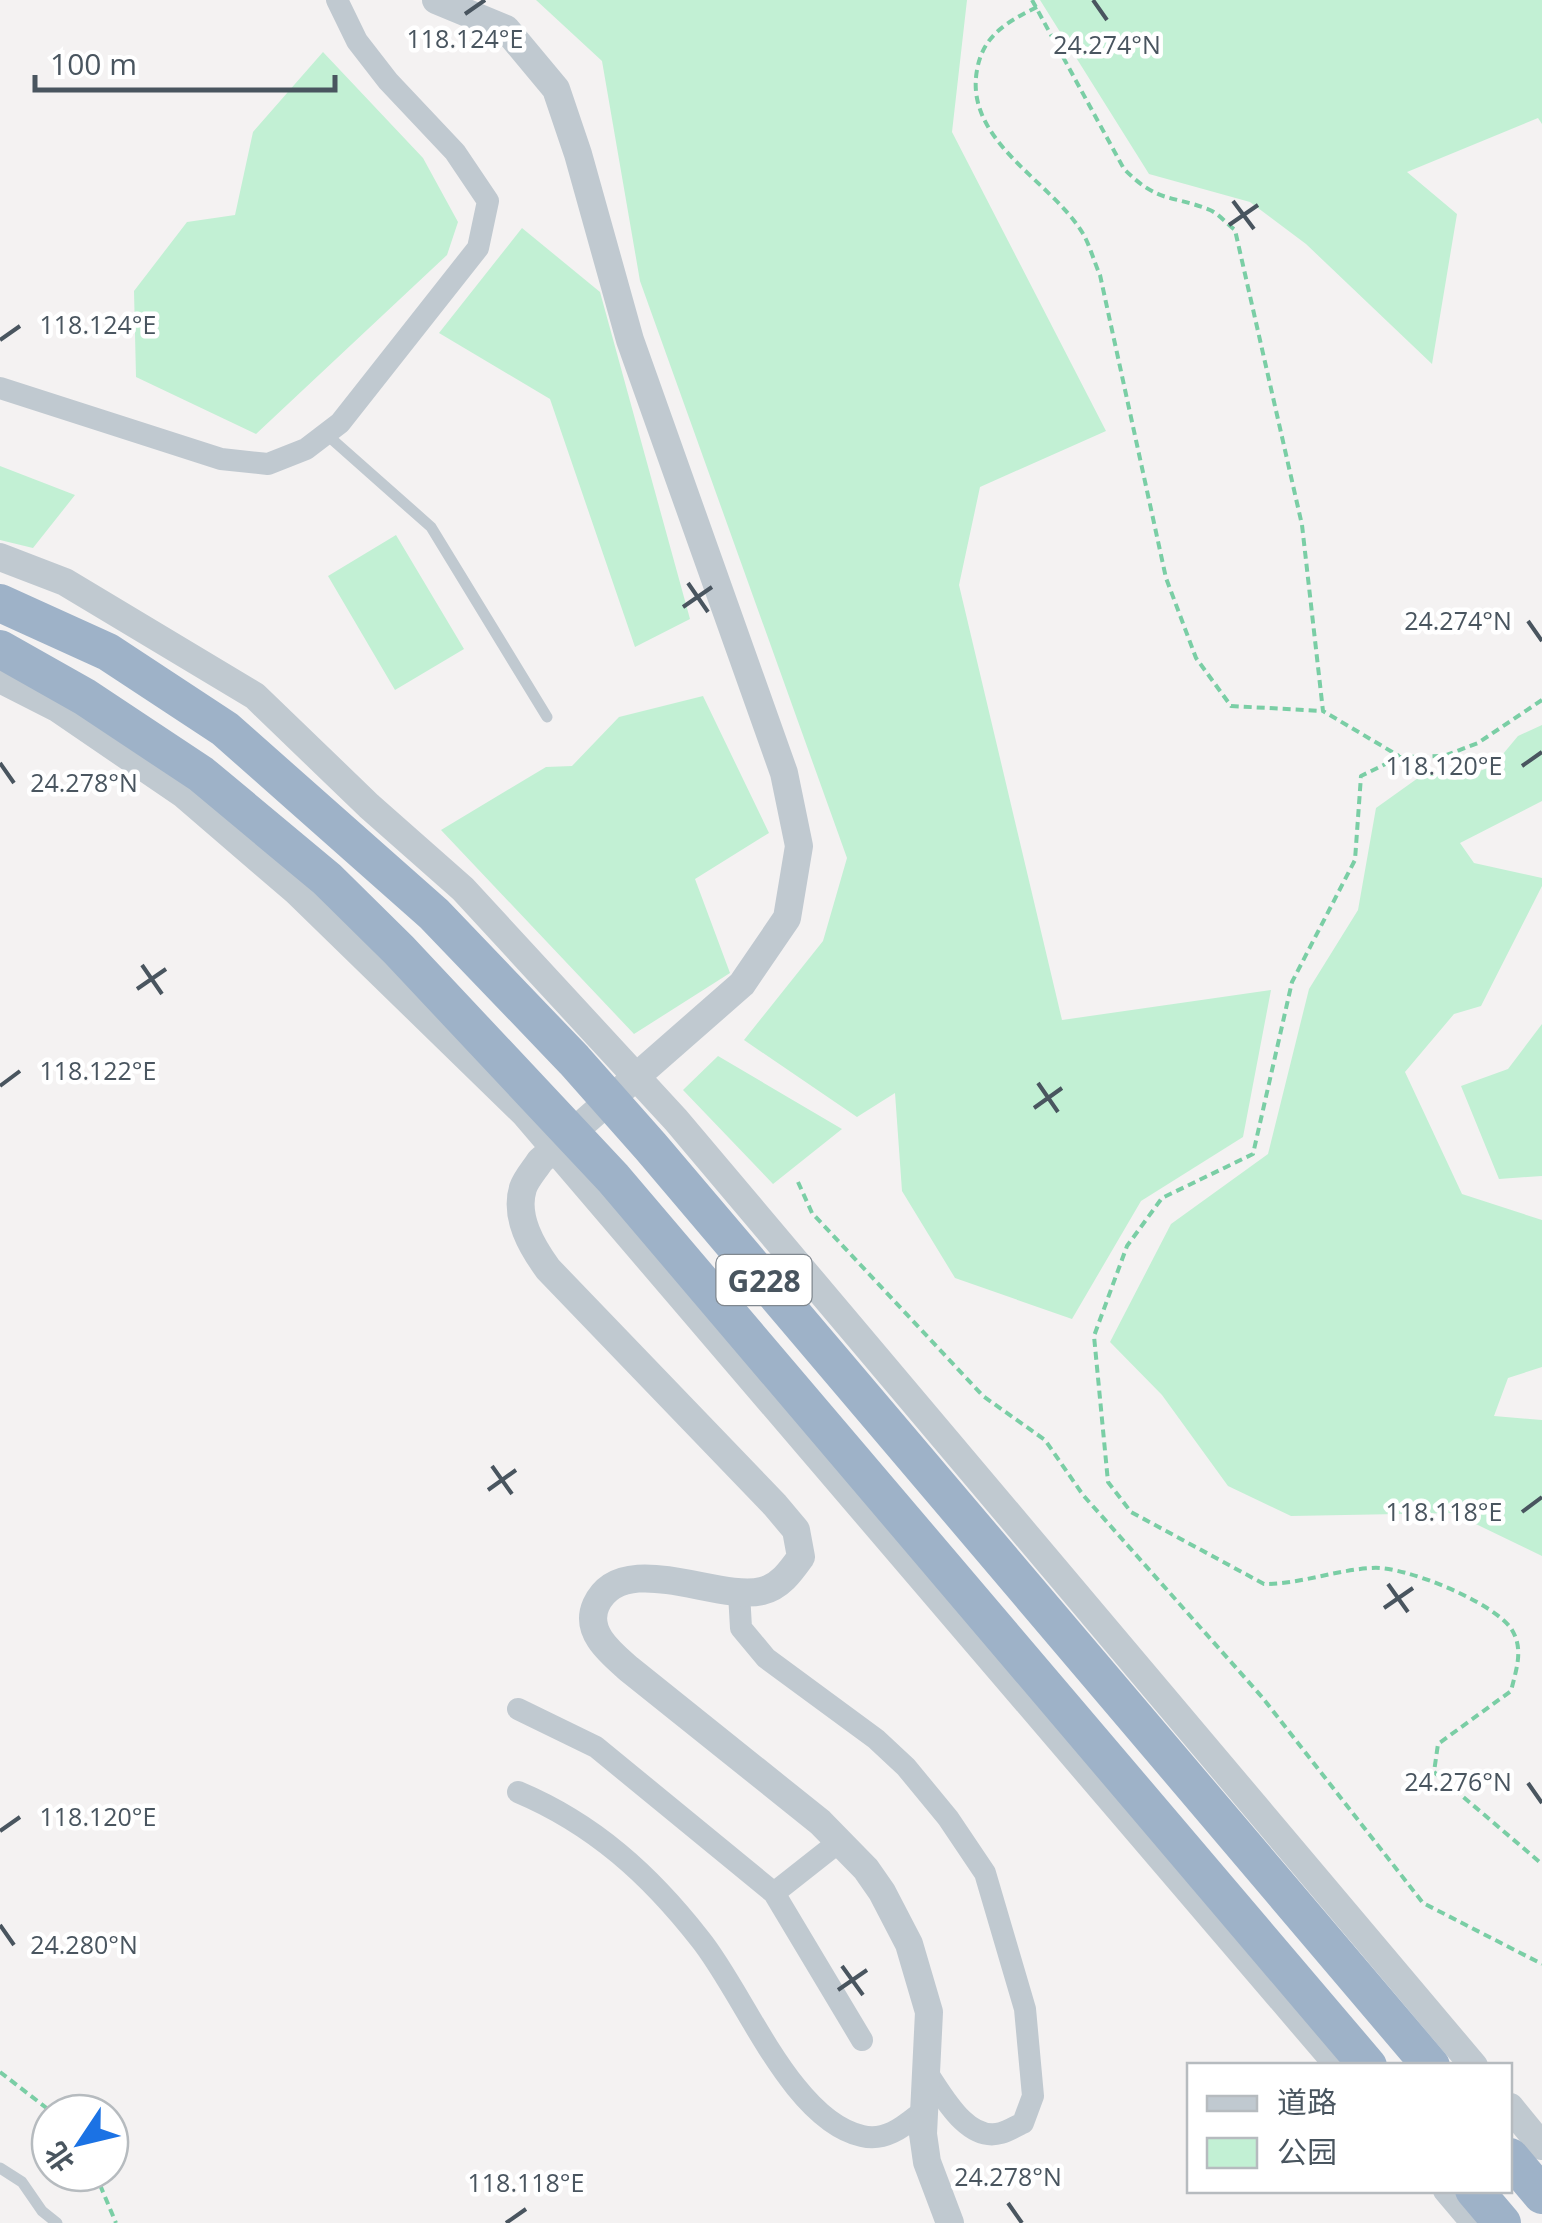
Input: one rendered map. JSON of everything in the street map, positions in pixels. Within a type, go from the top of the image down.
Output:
[{"type":"highway","name":"G228","points":[[0,603],[108,652],[225,729],[623,1088],[1429,2063]]},
{"type":"highway","name":"G228","points":[[0,648],[86,696],[201,774],[327,879],[844,1448],[1365,2063]]},
{"type":"highway","points":[[1271,1950],[1351,2024],[1384,2063]]},
{"type":"highway","points":[[1512,2160],[1542,2197]]},
{"type":"highway","points":[[1477,2193],[1502,2223]]},
{"type":"street","points":[[0,388],[221,460],[268,464],[306,449],[340,423],[478,248],[488,202],[455,152],[388,81],[357,41],[337,0]]},
{"type":"street","points":[[436,0],[506,29],[556,89],[630,340],[784,773],[799,846],[787,918],[742,984],[540,1161],[523,1188],[521,1214],[530,1244],[548,1269],[796,1530],[801,1556],[788,1576],[765,1591],[739,1593],[694,1584],[625,1581],[612,1586],[597,1603],[594,1626],[607,1649],[618,1659],[840,1841],[882,1892],[909,1944],[929,2012],[923,2111],[926,2162],[948,2222]]},
{"type":"street","points":[[0,557],[66,582],[255,696],[369,806],[463,889],[623,1088],[1471,2063]]},
{"type":"street","points":[[0,679],[58,708],[183,794],[297,892],[521,1110],[563,1141],[1337,2063]]},
{"type":"street","points":[[739,1593],[741,1628],[766,1658],[906,1766],[986,1873],[1025,2009],[1033,2096],[1023,2123],[998,2135],[972,2129],[949,2105],[926,2071]]},
{"type":"street","points":[[518,1709],[596,1747],[774,1893],[862,2040]]},
{"type":"street","points":[[518,1792],[556,1808],[634,1864],[702,1942],[812,2108],[848,2131],[871,2138],[895,2132],[923,2111]]},
{"type":"street","points":[[774,1893],[840,1841]]},
{"type":"street","points":[[1512,2110],[1542,2146]]},
{"type":"street","points":[[1512,2190],[1542,2197]]},
{"type":"street","points":[[1450,2193],[1475,2223]]},
{"type":"lane","points":[[326,434],[432,527],[547,717]]},
{"type":"lane","points":[[0,2168],[22,2182],[42,2211],[57,2223]]},
{"type":"path","points":[[1032,0],[1124,170],[1142,188],[1168,200],[1212,211],[1234,230],[1302,525],[1323,711]]},
{"type":"path","points":[[1037,7],[1003,24],[980,51],[974,85],[986,127],[1082,231],[1100,275],[1166,578],[1196,658],[1231,706],[1323,711],[1400,757]]},
{"type":"path","points":[[1542,700],[1478,743],[1444,756],[1400,757],[1361,776],[1355,860],[1292,982],[1253,1154],[1162,1198],[1127,1246],[1094,1336],[1108,1482],[1131,1512],[1264,1584],[1289,1584],[1372,1568],[1396,1568],[1482,1604],[1511,1628],[1520,1651],[1511,1691],[1438,1744],[1434,1772],[1542,1864]]},
{"type":"path","points":[[798,1182],[812,1212],[983,1396],[1045,1440],[1083,1495],[1262,1697],[1423,1903],[1542,1964]]},
{"type":"path","points":[[0,2072],[30,2095]]},
{"type":"path","points":[[104,2193],[116,2223]]},
{"type":"green space","points":[[536,0],[967,0],[952,132],[1106,431],[980,487],[959,585],[1062,1020],[1271,990],[1243,1137],[1141,1201],[1072,1319],[955,1278],[902,1191],[895,1093],[857,1117],[744,1040],[823,941],[847,858],[640,281],[602,61]]},
{"type":"green space","points":[[1040,0],[1542,0],[1542,124],[1538,118],[1407,172],[1457,214],[1432,364],[1306,244],[1250,202],[1149,174]]},
{"type":"green space","points":[[323,52],[423,158],[458,222],[447,255],[256,434],[136,377],[134,291],[187,222],[235,215],[253,132]]},
{"type":"green space","points":[[522,228],[600,292],[690,619],[635,647],[550,399],[439,333]]},
{"type":"green space","points":[[0,466],[75,495],[33,548],[0,540]]},
{"type":"green space","points":[[396,535],[464,649],[395,690],[328,576]]},
{"type":"green space","points":[[703,696],[769,833],[695,879],[730,973],[634,1034],[441,830],[546,767],[572,766],[619,717]]},
{"type":"green space","points":[[1542,725],[1542,801],[1460,843],[1474,863],[1542,878],[1542,886],[1481,1006],[1454,1014],[1405,1072],[1462,1194],[1542,1220],[1542,1367],[1508,1378],[1494,1416],[1542,1420],[1542,1556],[1453,1513],[1291,1516],[1228,1486],[1162,1395],[1110,1342],[1171,1224],[1268,1154],[1309,989],[1358,910],[1376,808],[1425,773],[1455,780],[1493,766],[1518,736]]},
{"type":"green space","points":[[1542,1024],[1542,1176],[1499,1179],[1461,1086],[1508,1069]]},
{"type":"green space","points":[[718,1056],[842,1129],[773,1184],[683,1090]]}]
